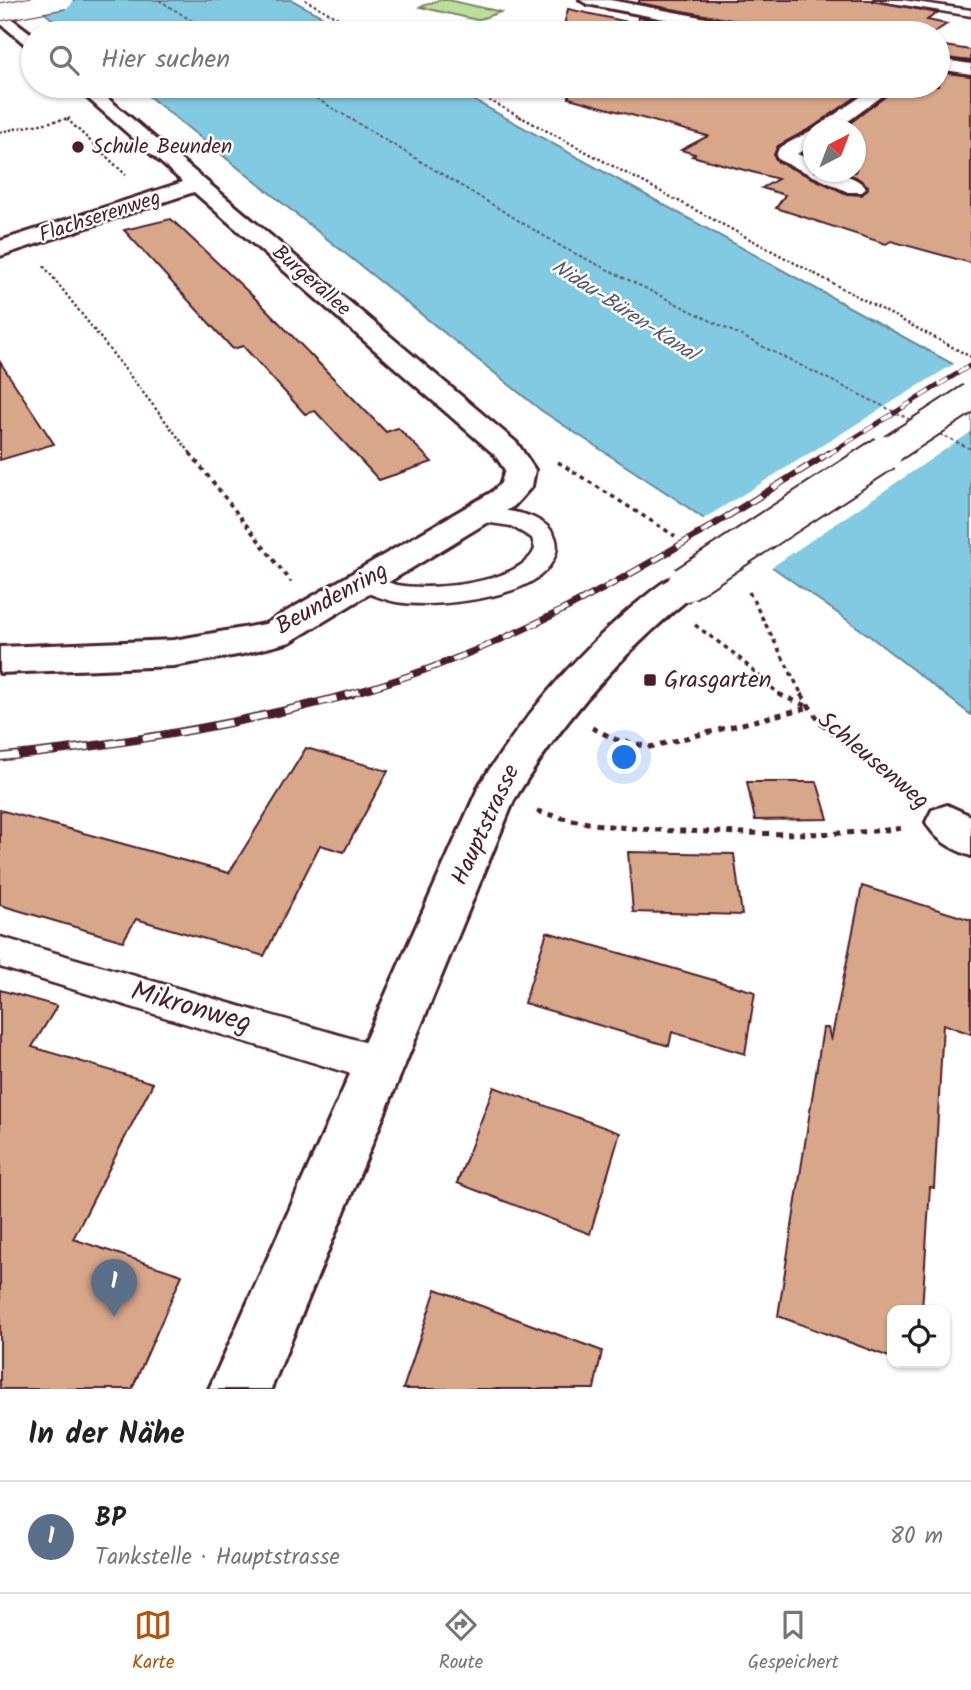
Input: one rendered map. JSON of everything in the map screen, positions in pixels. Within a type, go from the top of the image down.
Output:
[{"type":"street","points":[[0,13],[64,0]]},
{"type":"street","points":[[587,0],[690,21]]},
{"type":"street","points":[[678,19],[708,5]]},
{"type":"street","points":[[0,13],[21,32]]},
{"type":"street","points":[[950,66],[971,69]]},
{"type":"street","name":"Burgerallee","points":[[98,98],[506,449],[520,470],[516,486]]},
{"type":"street","points":[[839,119],[870,98]]},
{"type":"street","points":[[803,142],[786,152],[786,156],[803,164]]},
{"type":"street","points":[[841,182],[855,188]]},
{"type":"street","name":"Flachserenweg","points":[[0,249],[199,184]]},
{"type":"street","name":"Hauptstrasse","points":[[240,1389],[495,796],[518,757],[553,710],[640,620],[685,584],[971,397]]},
{"type":"street","name":"Beundenring","points":[[0,660],[179,653],[277,633],[317,612],[478,514],[516,486]]},
{"type":"lane","points":[[879,0],[971,13]]},
{"type":"lane","points":[[364,582],[398,594],[479,589],[510,581],[535,569],[543,561],[547,551],[545,541],[530,525],[517,520],[478,514]]},
{"type":"lane","name":"Mikronweg","points":[[0,952],[381,1065]]},
{"type":"path","points":[[305,0],[344,21]]},
{"type":"path","points":[[485,98],[971,357]]},
{"type":"path","points":[[0,131],[112,110]]},
{"type":"path","points":[[25,241],[271,559],[317,612]]},
{"type":"path","points":[[506,449],[542,455],[560,464],[676,536]]},
{"type":"path","name":"Schleusenweg","points":[[744,586],[821,724],[959,830]]},
{"type":"path","name":"Schleusenweg","points":[[688,620],[736,655],[782,697],[810,707]]},
{"type":"path","points":[[553,710],[617,740],[650,747],[810,707]]},
{"type":"path","points":[[561,820],[613,827],[759,833],[959,830]]},
{"type":"green space","points":[[440,0],[501,12],[477,20],[420,7]]},
{"type":"water","points":[[28,0],[292,0],[330,21],[55,21]]},
{"type":"water","name":"Nidau-Büren-Kanal","points":[[151,98],[470,98],[971,374],[971,715],[867,634],[676,499],[542,411]]},
{"type":"pier","points":[[957,362],[971,370],[971,432],[769,569],[700,521]]},
{"type":"building","points":[[639,0],[871,0],[937,13],[927,20],[932,21],[737,21],[639,3]]},
{"type":"building","points":[[568,9],[623,21],[565,21]]},
{"type":"building","points":[[638,17],[660,21],[637,21]]},
{"type":"building","points":[[950,47],[971,50],[971,61],[950,58]]},
{"type":"building","points":[[950,73],[971,76],[971,263],[891,241],[886,244],[776,208],[785,195],[762,188],[778,179],[692,156],[695,154],[681,150],[708,136],[569,98],[855,98],[825,119],[803,119],[803,132],[778,146],[774,155],[778,162],[803,174],[803,182],[821,182],[847,194],[862,195],[868,186],[863,182],[866,182],[866,119],[855,119],[882,98],[950,98]]},
{"type":"building","points":[[171,219],[259,302],[386,432],[398,428],[432,462],[379,480],[315,411],[305,414],[243,346],[233,349],[124,230]]},
{"type":"building","points":[[0,362],[54,444],[0,460]]},
{"type":"building","points":[[306,748],[388,771],[344,852],[320,845],[264,956],[136,919],[123,941],[0,905],[0,810],[229,873]]},
{"type":"building","points":[[747,782],[817,782],[828,819],[755,820]]},
{"type":"building","points":[[628,852],[734,854],[742,915],[633,912]]},
{"type":"building","points":[[862,886],[971,920],[971,1034],[943,1024],[934,1188],[930,1187],[922,1305],[887,1305],[887,1356],[778,1316],[823,1028],[828,1028],[831,1041]]},
{"type":"building","points":[[547,932],[755,992],[745,1054],[672,1032],[669,1046],[524,1003]]},
{"type":"building","points":[[0,990],[57,1006],[32,1047],[153,1083],[73,1239],[182,1275],[132,1389],[0,1389]]},
{"type":"building","points":[[494,1087],[620,1133],[590,1234],[457,1183]]},
{"type":"building","points":[[436,1289],[602,1351],[594,1389],[403,1389]]},
{"type":"ferry route","points":[[159,0],[192,21]]},
{"type":"ferry route","points":[[316,98],[564,248],[913,421]]},
{"type":"ferry route","points":[[940,434],[971,449]]},
{"type":"railway","points":[[827,455],[971,365]]},
{"type":"railway","points":[[346,695],[412,675],[537,623],[655,560],[829,453]]},
{"type":"railway","points":[[0,757],[177,733],[352,694]]},
{"type":"place","name":"Schule Beunden","points":[[78,147]]},
{"type":"place","name":"Grasgarten","points":[[650,680]]},
{"type":"place","name":"BP","points":[[114,1317]]}]
